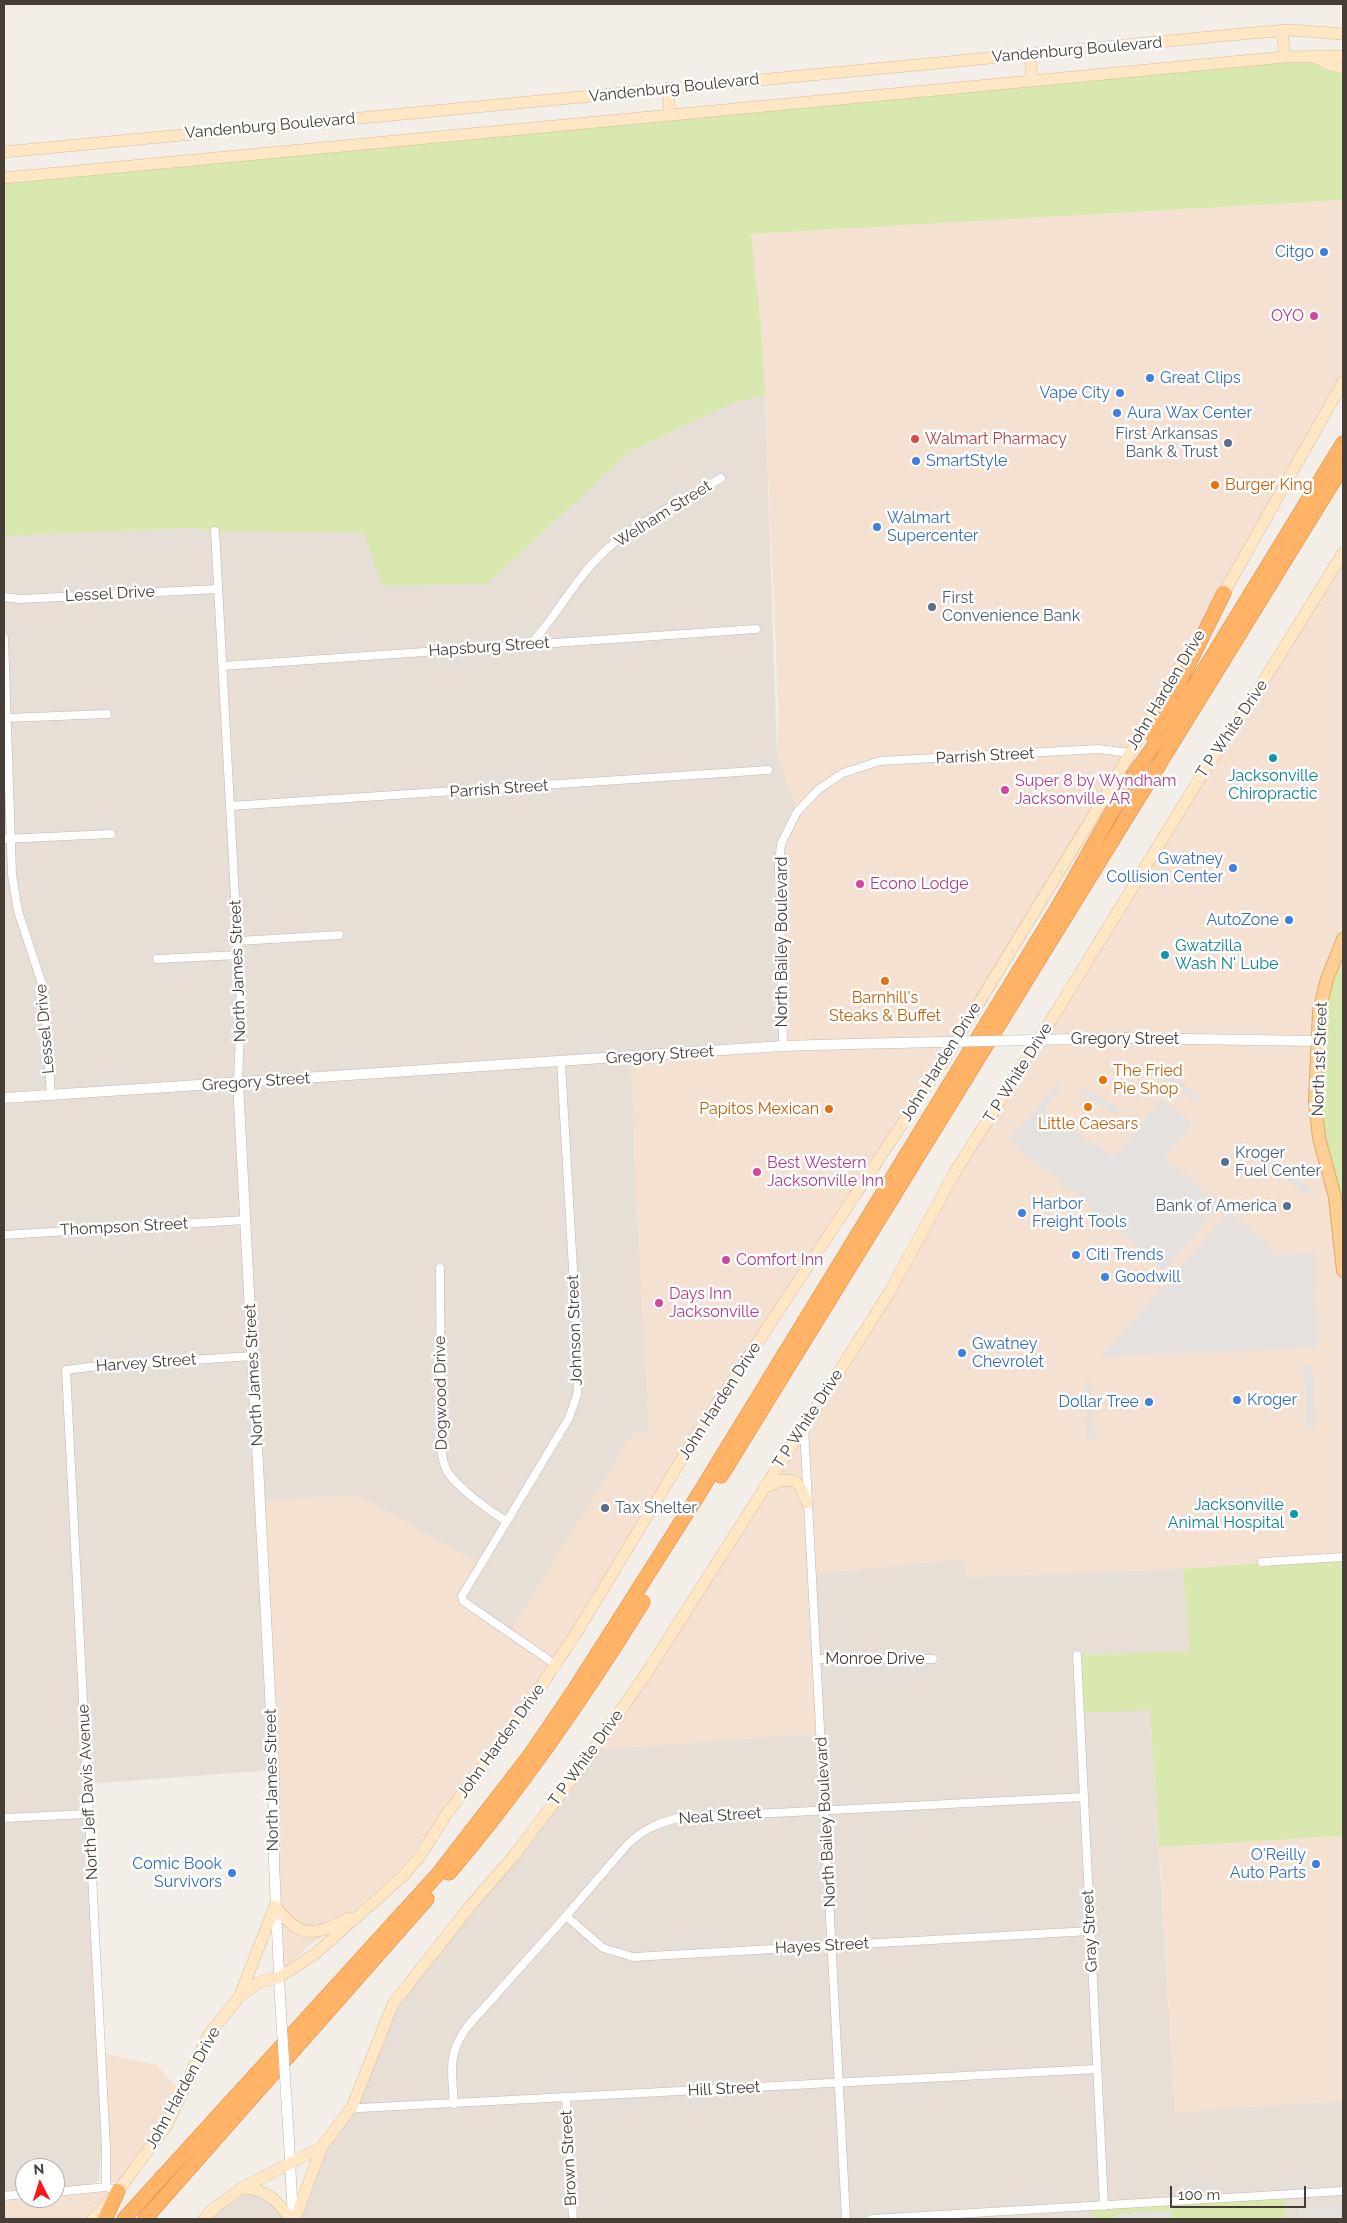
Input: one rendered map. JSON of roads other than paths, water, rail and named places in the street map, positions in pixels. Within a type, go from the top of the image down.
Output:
[{"type":"highway","points":[[1133,775],[1180,710],[1343,443]]},
{"type":"highway","points":[[145,2219],[464,1856],[568,1718],[757,1418],[1343,466]]},
{"type":"highway","points":[[124,2219],[438,1874],[530,1755],[636,1596],[1058,907],[1133,775],[1224,593]]},
{"type":"highway","points":[[105,2219],[112,2189]]},
{"type":"main road","name":"Vandenburg Boulevard","points":[[4,152],[1282,30],[1343,34]]},
{"type":"main road","points":[[1282,30],[1285,57]]},
{"type":"main road","points":[[1030,54],[1032,80]]},
{"type":"main road","points":[[1310,56],[1330,65],[1343,68]]},
{"type":"main road","name":"Vandenburg Boulevard","points":[[4,178],[1032,80],[1285,57],[1343,56]]},
{"type":"main road","points":[[668,88],[670,115]]},
{"type":"main road","name":"John Harden Drive","points":[[94,2219],[112,2189],[167,2125],[208,2036],[239,1997],[258,1982],[278,1978],[326,1945],[358,1914],[403,1876],[420,1856],[446,1815],[556,1665],[692,1442],[941,1065],[1224,593],[1343,382]]},
{"type":"main road","name":"T P White Drive","points":[[204,2219],[213,2209],[242,2188],[322,2147],[352,2106],[393,2004],[472,1904],[513,1857],[585,1762],[646,1674],[889,1293],[955,1172],[1203,773],[1288,644],[1343,553]]},
{"type":"main road","name":"North 1st Street","points":[[1343,939],[1322,995],[1315,1101],[1317,1123],[1335,1197],[1343,1271]]},
{"type":"main road","points":[[764,1488],[782,1480],[795,1481],[800,1487],[807,1503]]},
{"type":"main road","points":[[275,1906],[286,1921],[296,1929],[306,1932],[327,1929],[358,1914]]},
{"type":"main road","points":[[239,1997],[275,1906]]},
{"type":"main road","points":[[242,2188],[266,2192],[293,2219],[322,2147]]},
{"type":"street","name":"Welham Street","points":[[530,644],[544,629],[562,599],[608,548],[722,478]]},
{"type":"street","name":"North James Street","points":[[215,531],[239,955],[242,1038],[238,1084],[274,1770],[275,1906],[278,1978],[293,2219]]},
{"type":"street","name":"Lessel Drive","points":[[4,597],[20,599],[217,589]]},
{"type":"street","name":"Hapsburg Street","points":[[223,666],[756,629]]},
{"type":"street","name":"Lessel Drive","points":[[4,638],[8,718],[7,839],[18,911],[44,990],[51,1095]]},
{"type":"street","points":[[8,718],[106,714]]},
{"type":"street","name":"Parrish Street","points":[[843,773],[880,761],[1099,749],[1129,753]]},
{"type":"street","name":"Parrish Street","points":[[230,806],[768,770]]},
{"type":"street","name":"North Bailey Boulevard","points":[[783,1046],[781,844],[788,826],[805,801],[843,773]]},
{"type":"street","points":[[7,839],[111,834]]},
{"type":"street","points":[[238,941],[339,935]]},
{"type":"street","points":[[157,959],[239,955]]},
{"type":"street","name":"Gregory Street","points":[[4,1098],[238,1084],[783,1046],[1123,1038],[1318,1041]]},
{"type":"street","name":"Johnson Street","points":[[556,1665],[464,1601],[462,1596],[569,1418],[579,1382],[561,1062]]},
{"type":"street","name":"Thompson Street","points":[[4,1235],[245,1220]]},
{"type":"street","name":"Dogwood Drive","points":[[440,1268],[441,1448],[443,1461],[450,1474],[477,1499],[506,1521]]},
{"type":"street","name":"Harvey Street","points":[[68,1396],[66,1370],[98,1366],[253,1356]]},
{"type":"street","name":"North Jeff Davis Avenue","points":[[68,1396],[106,2148],[112,2189]]},
{"type":"street","name":"North Bailey Boulevard","points":[[804,1425],[826,1809],[846,2219]]},
{"type":"street","points":[[1262,1562],[1343,1558]]},
{"type":"street","name":"Gray Street","points":[[1076,1656],[1104,2206]]},
{"type":"street","name":"Monroe Drive","points":[[817,1659],[933,1659]]},
{"type":"street","name":"Neal Street","points":[[454,2104],[452,2060],[458,2039],[627,1845],[637,1835],[661,1822],[678,1818],[1083,1796]]},
{"type":"street","points":[[4,1818],[88,1814]]},
{"type":"street","name":"Hayes Street","points":[[566,1916],[603,1948],[634,1957],[1090,1932]]},
{"type":"street","name":"Hill Street","points":[[352,2106],[359,2108],[454,2104],[1096,2069]]},
{"type":"street","name":"Brown Street","points":[[566,2098],[573,2219]]},
{"type":"street","points":[[65,2191],[112,2189]]},
{"type":"street","points":[[872,2219],[1343,2191]]},
{"type":"place","name":"Citgo","points":[[1324,252]]},
{"type":"place","name":"OYO","points":[[1314,316]]},
{"type":"place","name":"Great Clips","points":[[1150,378]]},
{"type":"place","name":"Vape City","points":[[1120,393]]},
{"type":"place","name":"Aura Wax Center","points":[[1117,413]]},
{"type":"place","name":"Walmart Pharmacy","points":[[915,439]]},
{"type":"place","name":"First Arkansas Bank & Trust","points":[[1228,443]]},
{"type":"place","name":"SmartStyle","points":[[916,461]]},
{"type":"place","name":"Burger King","points":[[1215,485]]},
{"type":"place","name":"Walmart Supercenter","points":[[877,527]]},
{"type":"place","name":"First Convenience Bank","points":[[932,607]]},
{"type":"place","name":"Jacksonville Chiropractic","points":[[1273,758]]},
{"type":"place","name":"Super 8 by Wyndham Jacksonville AR","points":[[1005,790]]},
{"type":"place","name":"Gwatney Collision Center","points":[[1233,868]]},
{"type":"place","name":"Econo Lodge","points":[[860,884]]},
{"type":"place","name":"AutoZone","points":[[1289,920]]},
{"type":"place","name":"Gwatzilla Wash N' Lube","points":[[1165,955]]},
{"type":"place","name":"Barnhill's Steaks & Buffet","points":[[885,981]]},
{"type":"place","name":"The Fried Pie Shop","points":[[1103,1080]]},
{"type":"place","name":"Little Caesars","points":[[1088,1107]]},
{"type":"place","name":"Papitos Mexican","points":[[829,1109]]},
{"type":"place","name":"Kroger Fuel Center","points":[[1225,1162]]},
{"type":"place","name":"Best Western Jacksonville Inn","points":[[757,1172]]},
{"type":"place","name":"Bank of America","points":[[1287,1206]]},
{"type":"place","name":"Harbor Freight Tools","points":[[1022,1213]]},
{"type":"place","name":"Citi Trends","points":[[1076,1255]]},
{"type":"place","name":"Comfort Inn","points":[[726,1260]]},
{"type":"place","name":"Goodwill","points":[[1105,1277]]},
{"type":"place","name":"Days Inn Jacksonville","points":[[659,1303]]},
{"type":"place","name":"Gwatney Chevrolet","points":[[962,1353]]},
{"type":"place","name":"Kroger","points":[[1237,1400]]},
{"type":"place","name":"Dollar Tree","points":[[1149,1402]]},
{"type":"place","name":"Tax Shelter","points":[[605,1508]]},
{"type":"place","name":"Jacksonville Animal Hospital","points":[[1294,1514]]},
{"type":"place","name":"O'Reilly Auto Parts","points":[[1316,1864]]},
{"type":"place","name":"Comic Book Survivors","points":[[232,1873]]}]
